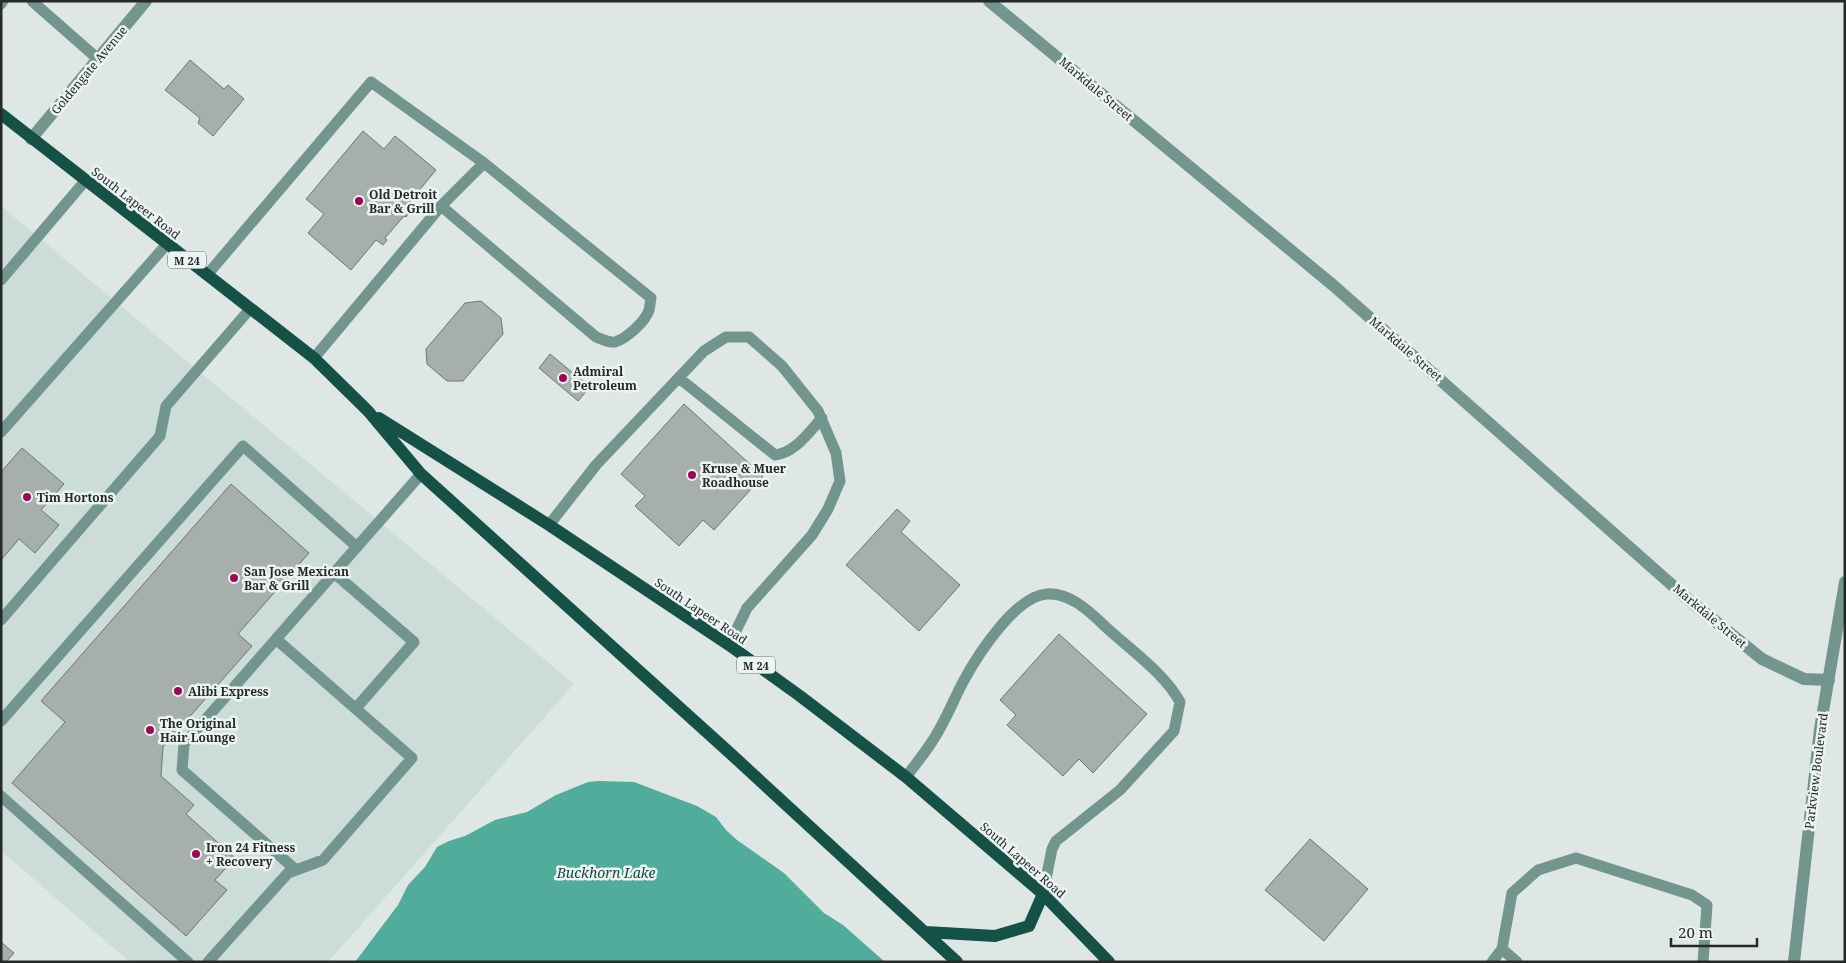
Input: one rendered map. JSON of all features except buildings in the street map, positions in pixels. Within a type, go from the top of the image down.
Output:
[{"type":"main road","name":"South Lapeer Road","points":[[1,114],[314,358],[368,411],[421,474],[957,962]]},
{"type":"main road","name":"South Lapeer Road","points":[[368,411],[548,525],[728,645],[800,696],[906,777],[1043,894],[1109,962]]},
{"type":"main road","points":[[926,932],[995,936],[1029,926],[1043,894]]},
{"type":"street","name":"Goldengate Avenue","points":[[32,139],[146,1]]},
{"type":"street","name":"Markdale Street","points":[[989,1],[1334,286],[1733,636],[1762,659],[1804,679],[1828,680]]},
{"type":"street","name":"Parkview Boulevard","points":[[1794,962],[1820,729],[1845,582]]},
{"type":"lane","points":[[32,1],[98,59]]},
{"type":"lane","points":[[207,275],[372,82],[484,163],[651,298],[649,311],[643,321],[629,334],[616,342],[596,337],[441,206]]},
{"type":"lane","points":[[314,358],[441,206],[484,163]]},
{"type":"lane","points":[[1,280],[85,181]]},
{"type":"lane","points":[[1,432],[167,244]]},
{"type":"lane","points":[[1,620],[160,436],[166,406],[250,309]]},
{"type":"lane","points":[[548,525],[596,465],[704,351],[726,337],[750,337],[782,366],[818,411],[836,453],[840,481],[828,510],[812,536],[747,608],[728,645]]},
{"type":"lane","points":[[679,378],[775,455],[785,454],[799,443],[822,418]]},
{"type":"lane","points":[[1,721],[243,446],[357,547]]},
{"type":"lane","points":[[296,870],[182,770],[184,744],[421,474]]},
{"type":"lane","points":[[334,573],[414,642],[356,708]]},
{"type":"lane","points":[[906,777],[933,740],[964,681],[991,638],[1020,605],[1033,597],[1048,594],[1063,597],[1083,606],[1156,673],[1174,692],[1180,702],[1174,730],[1162,744],[1120,790],[1056,841],[1052,849],[1043,894]]},
{"type":"lane","points":[[208,962],[288,873],[323,860],[412,758],[276,639]]},
{"type":"lane","points":[[1,796],[188,962]]},
{"type":"lane","points":[[1492,962],[1502,949],[1512,893],[1538,870],[1576,858],[1692,895],[1706,905],[1703,962]]},
{"type":"lane","points":[[1502,949],[1517,962]]},
{"type":"shaded area","points":[[1,206],[574,684],[328,962],[130,962],[1,851]]},
{"type":"water","name":"Buckhorn Lake","points":[[588,782],[634,782],[697,806],[716,817],[737,840],[784,873],[824,913],[843,925],[885,962],[355,962],[398,905],[408,885],[425,867],[437,847],[465,836],[495,820],[527,812],[556,795]]},
{"type":"place","name":"Old Detroit Bar & Grill","points":[[359,201]]},
{"type":"place","name":"Admiral Petroleum","points":[[563,378]]},
{"type":"place","name":"Kruse & Muer Roadhouse","points":[[692,475]]},
{"type":"place","name":"Tim Hortons","points":[[27,497]]},
{"type":"place","name":"San Jose Mexican Bar & Grill","points":[[234,578]]},
{"type":"place","name":"Alibi Express","points":[[178,691]]},
{"type":"place","name":"The Original Hair Lounge","points":[[150,730]]},
{"type":"place","name":"Iron 24 Fitness + Recovery","points":[[196,854]]}]
